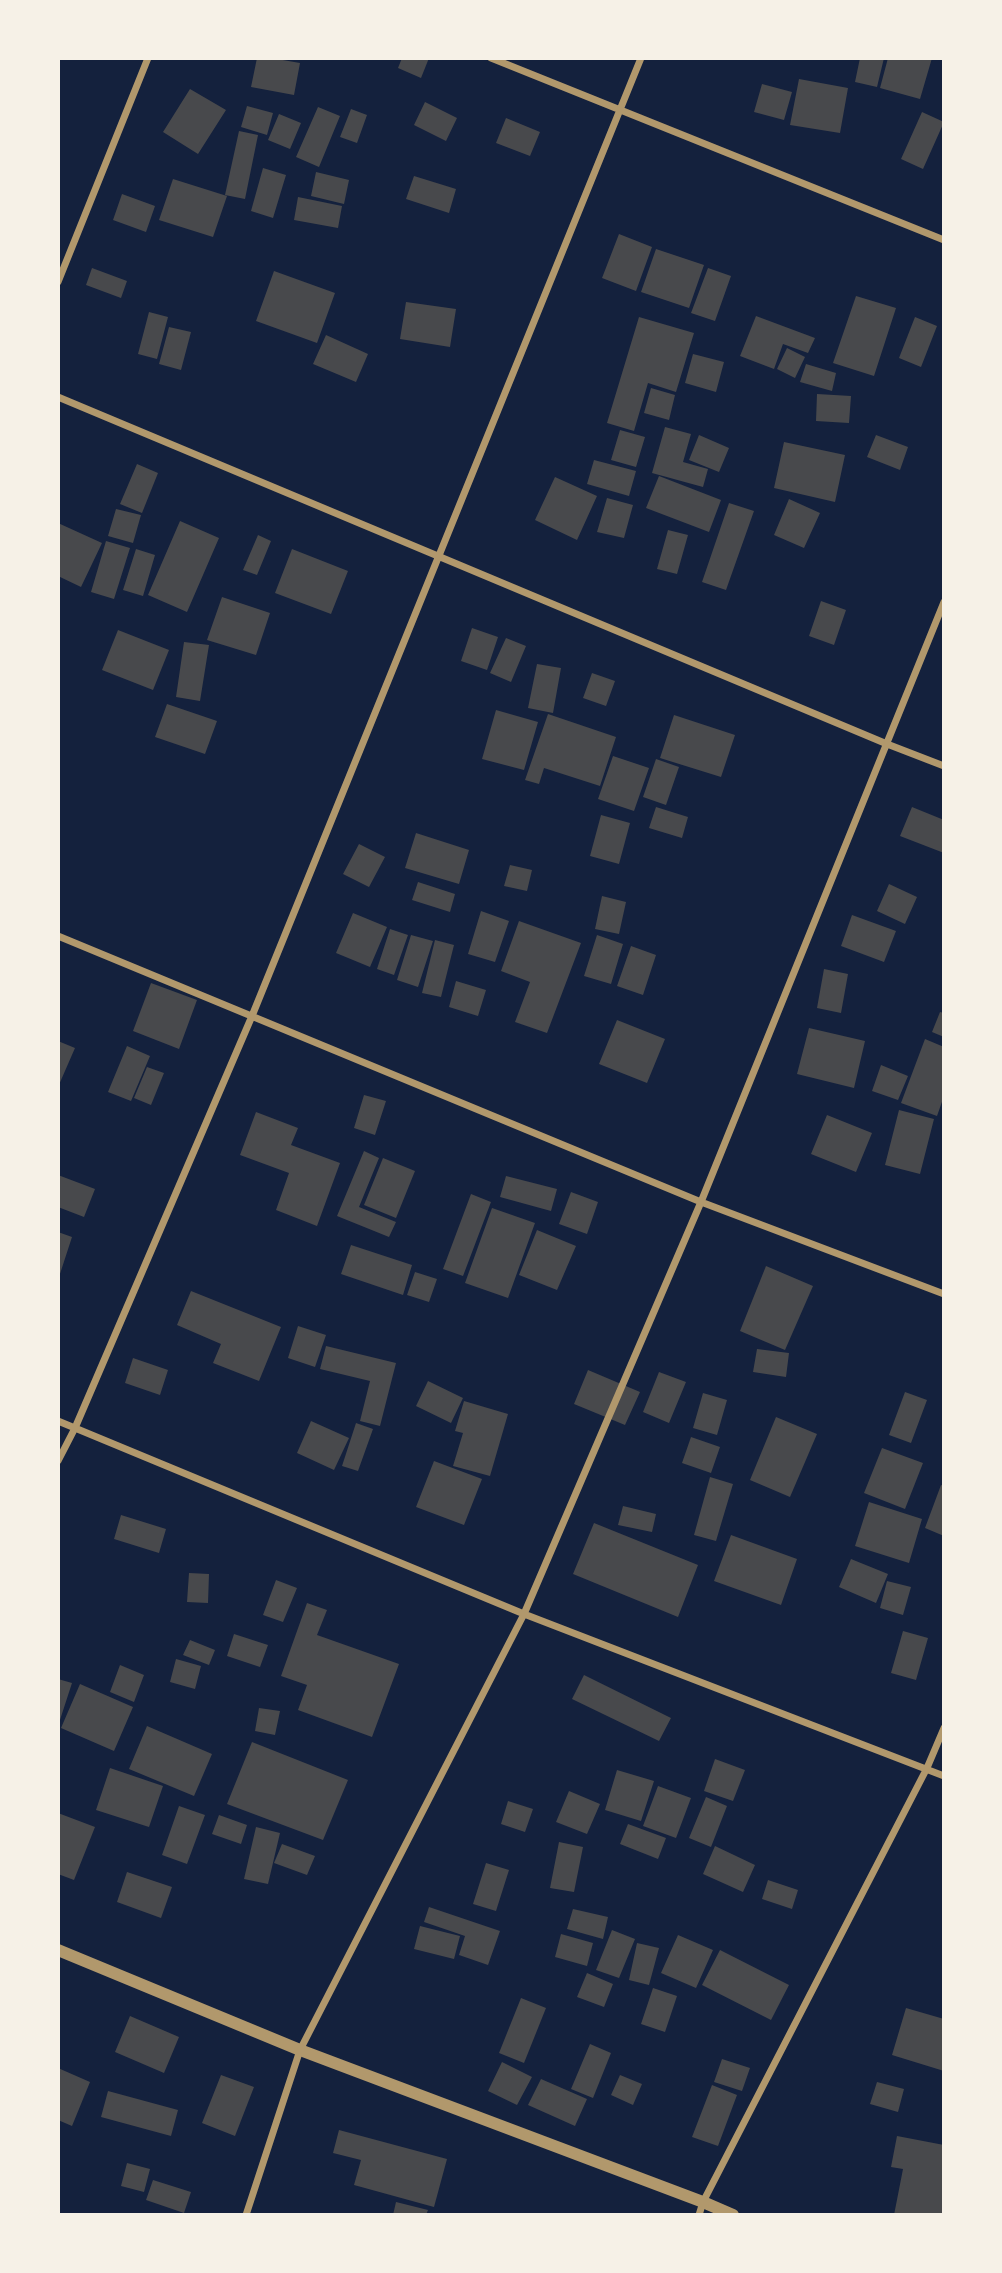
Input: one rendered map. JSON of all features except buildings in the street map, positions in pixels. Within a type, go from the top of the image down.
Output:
[{"type":"street","points":[[58,282],[148,58]]},
{"type":"street","points":[[491,58],[944,240]]},
{"type":"street","points":[[58,1461],[75,1428],[252,1016],[641,58]]},
{"type":"street","points":[[58,397],[944,766]]},
{"type":"street","points":[[246,2215],[300,2050],[524,1614],[701,1202],[944,602]]},
{"type":"street","points":[[58,936],[701,1202],[944,1293]]},
{"type":"street","points":[[58,1421],[524,1614],[944,1776]]},
{"type":"street","points":[[699,2215],[703,2202],[927,1768],[944,1728]]},
{"type":"street","points":[[58,1950],[300,2050],[733,2215]]}]
